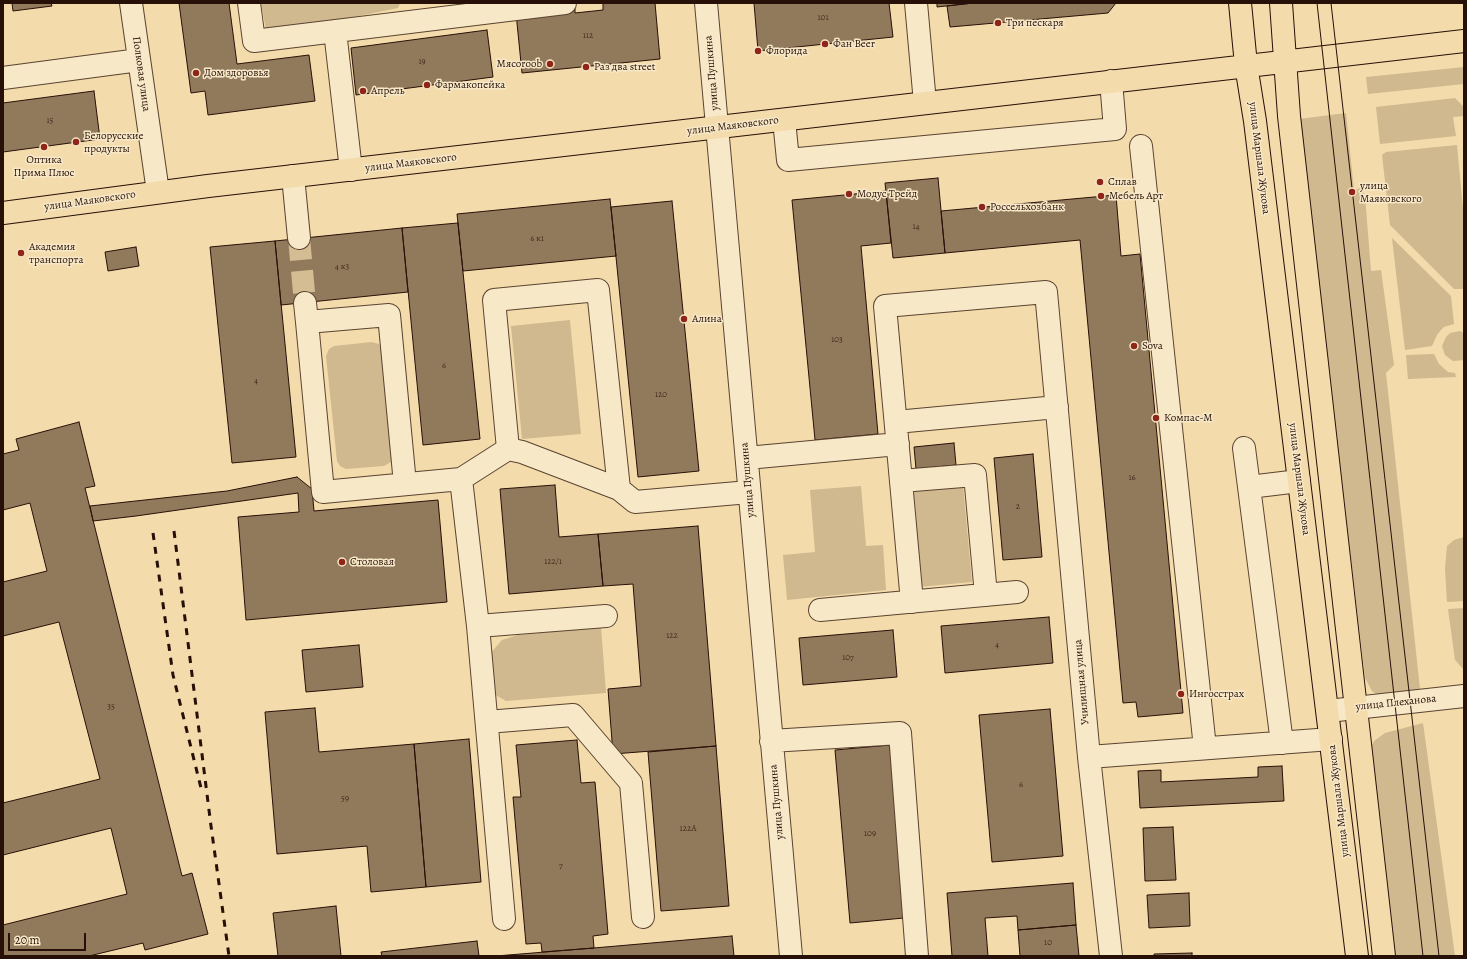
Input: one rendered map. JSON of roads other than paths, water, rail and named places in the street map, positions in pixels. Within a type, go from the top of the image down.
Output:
[{"type":"main road","name":"улица Маршала Жукова","points":[[1240,3],[1246,65],[1255,121],[1357,956]]},
{"type":"main road","points":[[1281,3],[1290,124],[1384,956]]},
{"type":"main road","name":"улица Маяковского","points":[[3,213],[158,192],[293,176],[717,128],[1285,60],[1464,41]]},
{"type":"street","name":"Полковая улица","points":[[131,3],[158,192]]},
{"type":"street","points":[[249,3],[254,41],[565,3]]},
{"type":"street","name":"улица Пушкина","points":[[706,3],[791,956]]},
{"type":"street","points":[[916,3],[925,103]]},
{"type":"street","points":[[335,31],[351,170]]},
{"type":"street","points":[[3,78],[139,60]]},
{"type":"street","points":[[784,120],[788,160],[1115,129],[1111,81]]},
{"type":"street","points":[[1141,146],[1205,748]]},
{"type":"street","points":[[293,176],[299,238]]},
{"type":"street","points":[[508,449],[494,300],[598,290],[619,489]]},
{"type":"street","name":"Училищная улица","points":[[896,422],[885,306],[1046,292],[1089,757],[1111,956]]},
{"type":"street","points":[[405,484],[389,315],[306,313],[323,492],[461,479],[508,449],[522,452],[619,489],[635,502],[749,492]]},
{"type":"street","points":[[912,602],[896,422],[1057,407]]},
{"type":"street","points":[[747,458],[898,444]]},
{"type":"street","points":[[1244,448],[1282,742]]},
{"type":"street","points":[[901,481],[975,475],[986,595]]},
{"type":"street","points":[[461,479],[478,626],[504,919]]},
{"type":"street","points":[[1249,487],[1299,481]]},
{"type":"street","points":[[820,610],[1017,592]]},
{"type":"street","points":[[478,626],[606,616]]},
{"type":"street","name":"улица Плеханова","points":[[1328,711],[1464,696]]},
{"type":"street","points":[[487,722],[573,715],[632,783],[643,917]]},
{"type":"street","points":[[771,741],[900,733],[917,956]]},
{"type":"street","points":[[1089,757],[1331,739]]},
{"type":"tunnel","points":[[299,238],[305,303]]},
{"type":"tram line","points":[[1317,3],[1423,956]]},
{"type":"tram line","points":[[1331,3],[1439,956]]},
{"type":"railway","points":[[174,531],[229,956]]},
{"type":"railway","points":[[153,533],[173,675],[201,788]]},
{"type":"place","name":"Три пескаря","points":[[998,23]]},
{"type":"place","name":"Фан Beer","points":[[825,44]]},
{"type":"place","name":"Флорида","points":[[758,51]]},
{"type":"place","name":"Мясоroob","points":[[550,64]]},
{"type":"place","name":"Раз два street","points":[[586,67]]},
{"type":"place","name":"Дом здоровья","points":[[196,73]]},
{"type":"place","name":"Фармакопейка","points":[[427,85]]},
{"type":"place","name":"Апрель","points":[[363,91]]},
{"type":"place","name":"Белорусские продукты","points":[[76,142]]},
{"type":"place","name":"Оптика Прима Плюс","points":[[44,147]]},
{"type":"place","name":"Сплав","points":[[1100,182]]},
{"type":"place","name":"улица Маяковского","points":[[1352,192]]},
{"type":"place","name":"Модус Трейд","points":[[849,194]]},
{"type":"place","name":"Мебель Арт","points":[[1101,196]]},
{"type":"place","name":"Россельхозбанк","points":[[982,207]]},
{"type":"place","name":"Академия транспорта","points":[[21,253]]},
{"type":"place","name":"Алина","points":[[684,319]]},
{"type":"place","name":"Sova","points":[[1134,346]]},
{"type":"place","name":"Компас-М","points":[[1156,418]]},
{"type":"place","name":"Столовая","points":[[342,562]]},
{"type":"place","name":"Ингосстрах","points":[[1181,694]]}]
